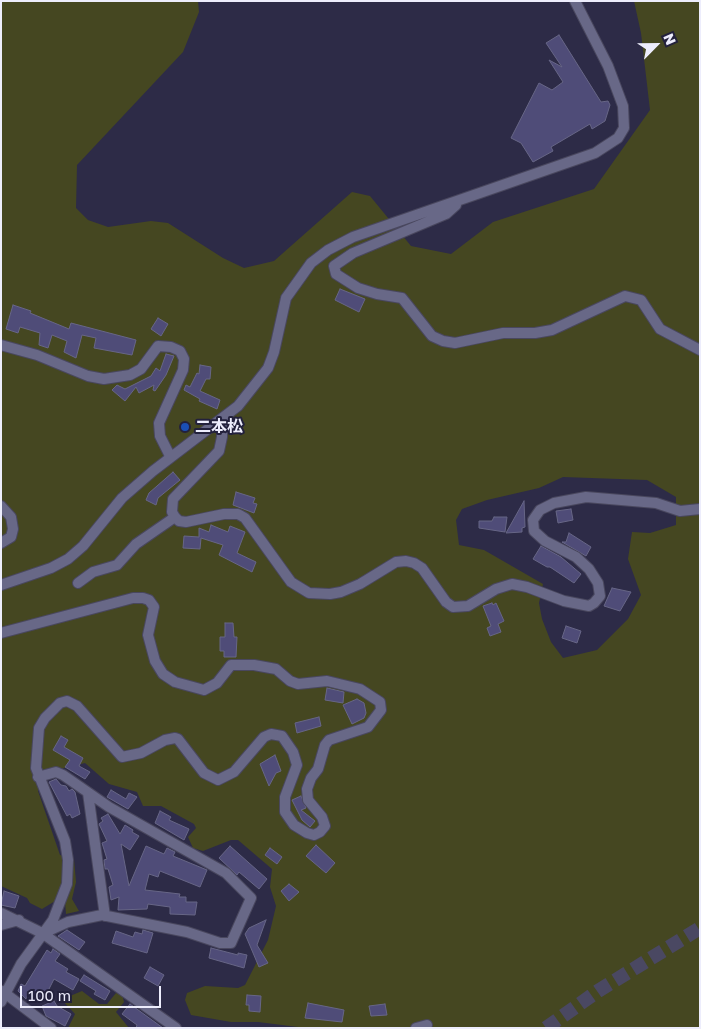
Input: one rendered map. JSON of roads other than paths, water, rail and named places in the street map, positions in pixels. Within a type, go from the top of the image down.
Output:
[{"type":"street","points":[[1,585],[38,573],[68,559],[83,546],[122,498],[170,456],[222,421],[238,406],[268,368],[286,298],[311,264],[328,250],[353,238],[595,153],[618,138],[624,128],[623,106],[608,66],[575,1]]},
{"type":"street","points":[[460,201],[446,214],[339,262],[334,266],[336,274],[358,288],[377,294],[402,298],[432,336],[443,341],[455,343],[503,334],[535,333],[552,330],[626,296],[641,300],[660,329],[700,350]]},
{"type":"street","points":[[2,345],[37,355],[88,376],[104,379],[130,375],[140,369],[158,346],[171,347],[180,351],[184,359],[183,370],[160,423],[160,436],[170,456]]},
{"type":"street","points":[[222,421],[222,438],[219,451],[173,499],[172,512],[174,516],[179,521],[186,522],[224,514],[238,514],[246,518],[291,582],[309,593],[330,594],[340,592],[360,584],[396,562],[406,561],[422,568],[446,602],[453,607],[468,606],[496,589],[512,584],[584,606],[594,603],[598,599],[600,592],[598,583],[589,569],[576,557],[545,541],[534,531],[533,520],[540,510],[554,503],[586,497],[656,503],[680,511],[700,509]]},
{"type":"street","points":[[1,506],[11,517],[13,529],[11,537],[1,544]]},
{"type":"street","points":[[78,583],[93,572],[117,565],[136,544],[174,516]]},
{"type":"street","points":[[1,633],[133,598],[144,598],[149,600],[154,607],[148,634],[155,661],[164,674],[175,682],[204,690],[217,684],[232,665],[254,665],[276,669],[290,681],[298,684],[327,681],[360,688],[380,702],[381,710],[368,727],[329,740],[325,745],[318,769],[311,778],[307,789],[308,800],[322,817],[325,826],[314,835],[307,834],[294,825],[285,812],[285,797],[297,765],[287,741],[277,735],[271,734],[264,737],[234,772],[218,780],[204,773],[174,738],[165,740],[141,753],[122,757],[77,706],[64,701],[52,711],[40,728],[36,768],[65,841],[68,860],[65,893],[53,920],[21,964],[3,995],[51,1028]]},
{"type":"street","points":[[38,777],[56,772],[167,841],[226,873],[251,898],[234,940],[226,944],[187,932],[105,916],[68,922],[42,933]]},
{"type":"street","points":[[88,793],[105,916]]},
{"type":"street","points":[[1,913],[19,920],[42,933],[175,1027],[186,1028]]},
{"type":"street","points":[[1,925],[19,920]]},
{"type":"street","points":[[416,1028],[427,1025]]},
{"type":"tunnel","points":[[546,1028],[598,991],[700,928]]},
{"type":"place","name":"二本松","points":[[185,427]]}]
